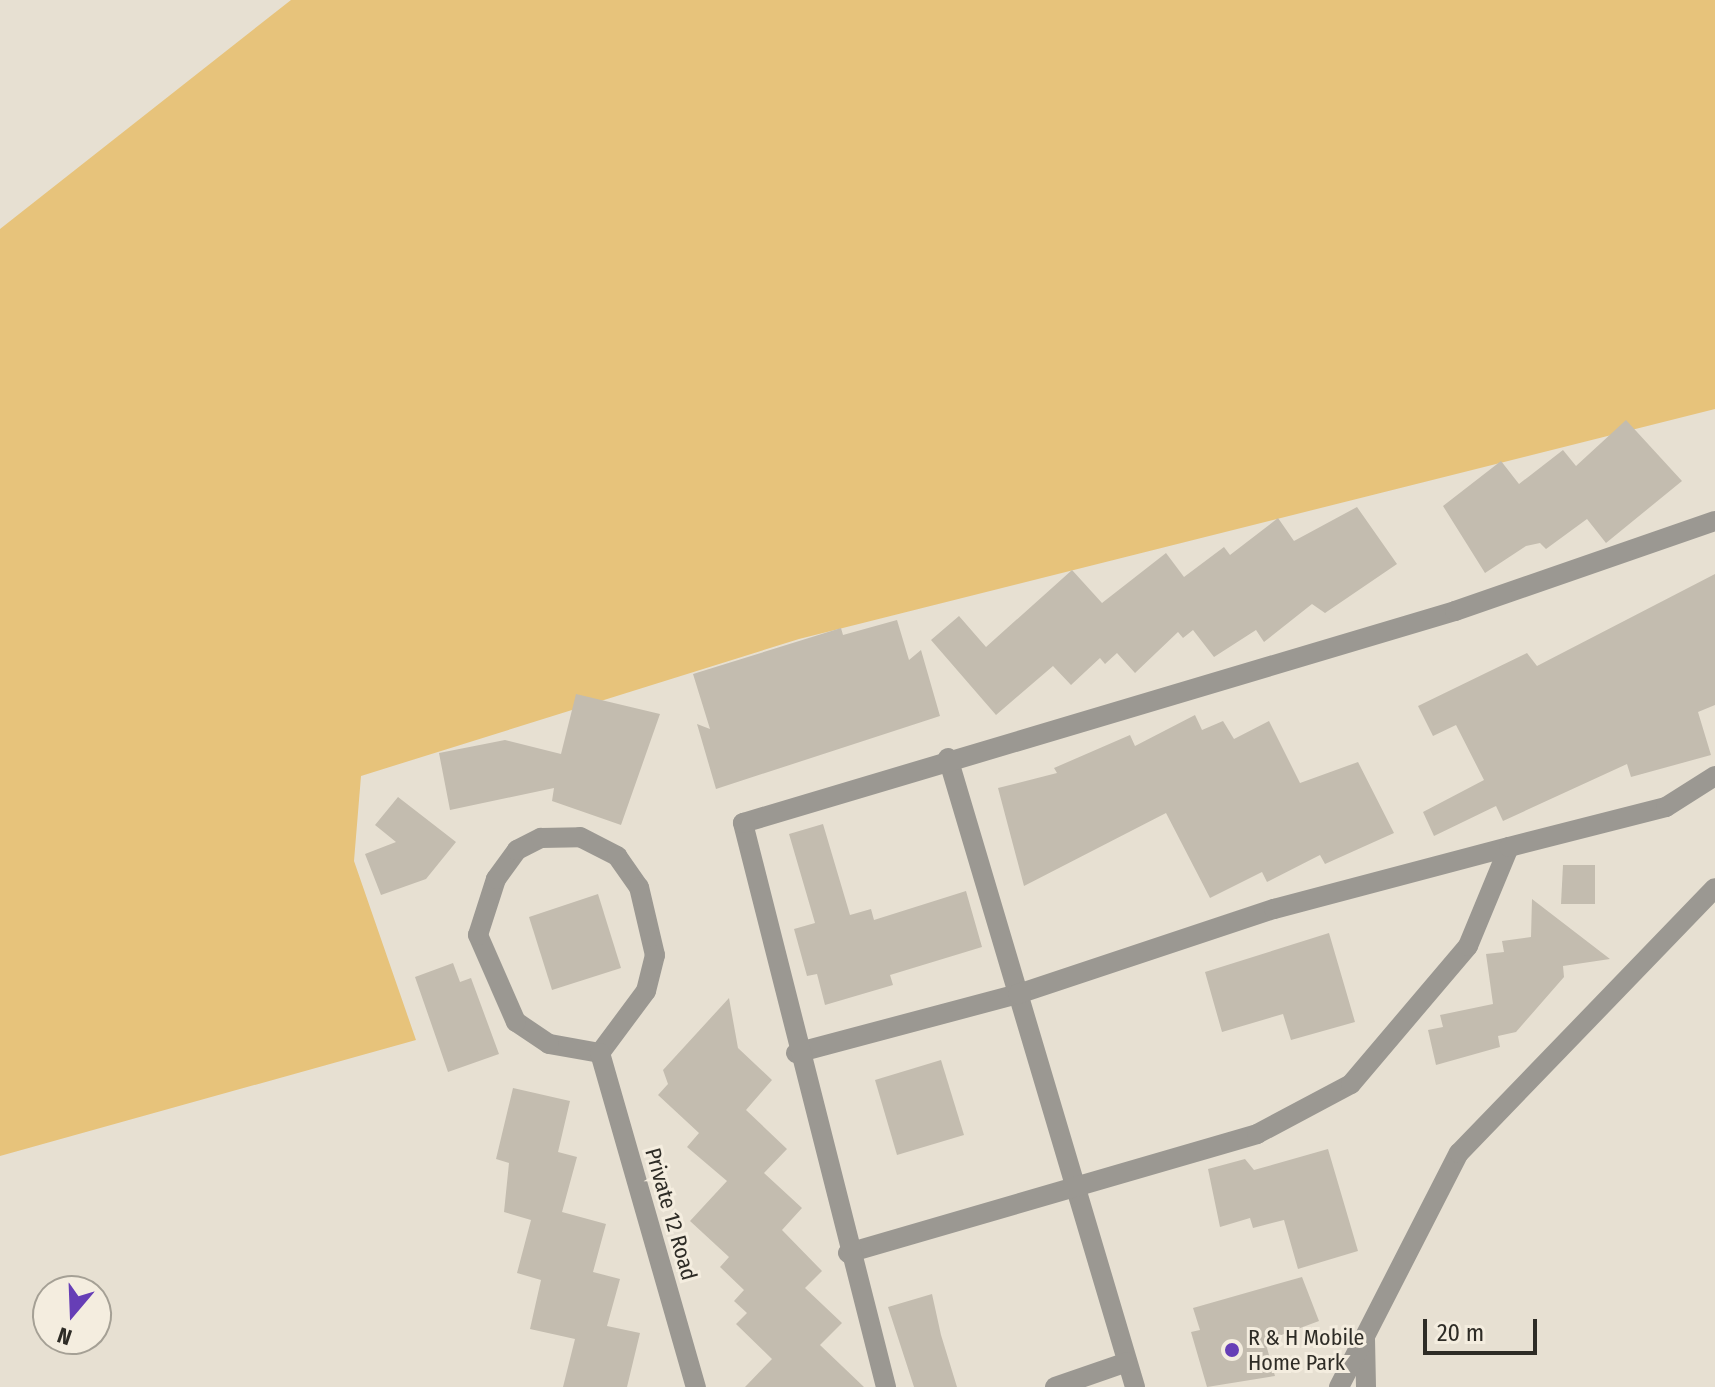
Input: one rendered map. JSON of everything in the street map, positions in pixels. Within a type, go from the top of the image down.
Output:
[{"type":"street","points":[[886,1387],[796,1053],[743,823],[948,758],[1455,611],[1715,521]]},
{"type":"street","points":[[948,758],[1135,1387]]},
{"type":"street","points":[[796,1053],[1018,994],[1274,909],[1666,807],[1715,776]]},
{"type":"street","points":[[541,838],[592,844],[617,856],[639,887],[655,955],[649,979],[631,1019],[600,1053],[549,1044],[516,1022],[478,935],[496,879],[517,850],[541,838]]},
{"type":"street","points":[[848,1253],[1257,1134],[1351,1084],[1468,946],[1509,847]]},
{"type":"street","points":[[1339,1387],[1459,1153],[1715,888]]},
{"type":"street","name":"Private 12 Road","points":[[600,1053],[696,1387]]},
{"type":"street","points":[[1365,1336],[1366,1387]]},
{"type":"street","points":[[1055,1387],[1127,1362]]},
{"type":"shaded area","points":[[291,0],[1715,0],[1715,409],[799,639],[361,776],[354,861],[416,1040],[0,1156],[0,229]]},
{"type":"building","points":[[1626,420],[1682,481],[1606,543],[1587,519],[1546,549],[1540,543],[1526,546],[1485,573],[1443,506],[1501,461],[1519,484],[1563,450],[1576,466]]},
{"type":"building","points":[[1357,507],[1397,564],[1325,613],[1312,604],[1264,642],[1256,630],[1214,657],[1193,630],[1183,638],[1178,632],[1135,673],[1117,653],[1105,664],[1100,658],[1071,685],[1053,666],[996,715],[931,640],[959,616],[986,647],[1072,570],[1102,603],[1166,553],[1184,577],[1224,547],[1230,555],[1278,518],[1294,541]]},
{"type":"building","points":[[1715,574],[1715,705],[1698,712],[1711,755],[1631,777],[1627,764],[1503,821],[1496,806],[1434,836],[1423,812],[1484,780],[1456,725],[1433,736],[1418,706],[1527,653],[1537,666]]},
{"type":"building","points":[[897,620],[909,660],[921,650],[940,716],[716,789],[697,724],[710,729],[693,674],[841,628],[843,635]]},
{"type":"building","points":[[576,694],[660,714],[621,825],[552,801],[554,788],[450,810],[439,753],[505,740],[561,754]]},
{"type":"building","points":[[1195,715],[1202,730],[1223,721],[1234,739],[1269,721],[1300,783],[1358,762],[1394,833],[1325,864],[1320,855],[1267,882],[1262,872],[1210,898],[1166,813],[1024,886],[998,788],[1057,773],[1054,768],[1130,735],[1135,746]]},
{"type":"building","points":[[398,797],[456,842],[426,879],[381,895],[365,854],[396,842],[375,825]]},
{"type":"building","points":[[823,824],[850,915],[871,909],[874,920],[966,891],[982,947],[890,975],[893,985],[825,1005],[817,974],[807,976],[794,929],[815,923],[789,834]]},
{"type":"building","points":[[1563,865],[1595,865],[1595,904],[1561,904]]},
{"type":"building","points":[[598,894],[621,968],[552,990],[529,917]]},
{"type":"building","points":[[1532,899],[1610,959],[1563,966],[1564,977],[1516,1032],[1498,1036],[1500,1047],[1436,1065],[1428,1030],[1443,1027],[1440,1015],[1493,1004],[1486,954],[1504,952],[1502,941],[1531,937]]},
{"type":"building","points":[[1329,933],[1355,1022],[1291,1040],[1283,1014],[1222,1032],[1205,972]]},
{"type":"building","points":[[453,963],[460,982],[471,978],[499,1054],[448,1072],[415,977]]},
{"type":"building","points":[[729,998],[738,1048],[772,1080],[746,1110],[787,1149],[764,1173],[802,1208],[782,1230],[822,1271],[805,1288],[842,1323],[820,1345],[864,1387],[745,1387],[772,1359],[736,1324],[747,1313],[734,1301],[744,1290],[720,1267],[729,1257],[690,1221],[727,1181],[687,1147],[699,1133],[658,1095],[668,1084],[663,1070]]},
{"type":"building","points":[[941,1060],[964,1135],[897,1155],[875,1080]]},
{"type":"building","points":[[513,1088],[570,1101],[558,1152],[577,1157],[562,1212],[606,1224],[593,1272],[620,1279],[607,1326],[640,1333],[627,1387],[563,1387],[575,1339],[530,1329],[541,1280],[517,1273],[531,1220],[504,1212],[509,1163],[496,1159]]},
{"type":"building","points":[[1328,1149],[1358,1251],[1298,1269],[1284,1220],[1253,1228],[1250,1218],[1220,1227],[1208,1169],[1245,1159],[1254,1170]]},
{"type":"building","name":"R & H Mobile Home Park","points":[[1302,1277],[1319,1321],[1265,1341],[1275,1376],[1207,1387],[1191,1332],[1200,1330],[1193,1308]]},
{"type":"building","points":[[932,1294],[957,1387],[914,1387],[888,1307]]},
{"type":"place","name":"R & H Mobile Home Park","points":[[1232,1350]]}]
